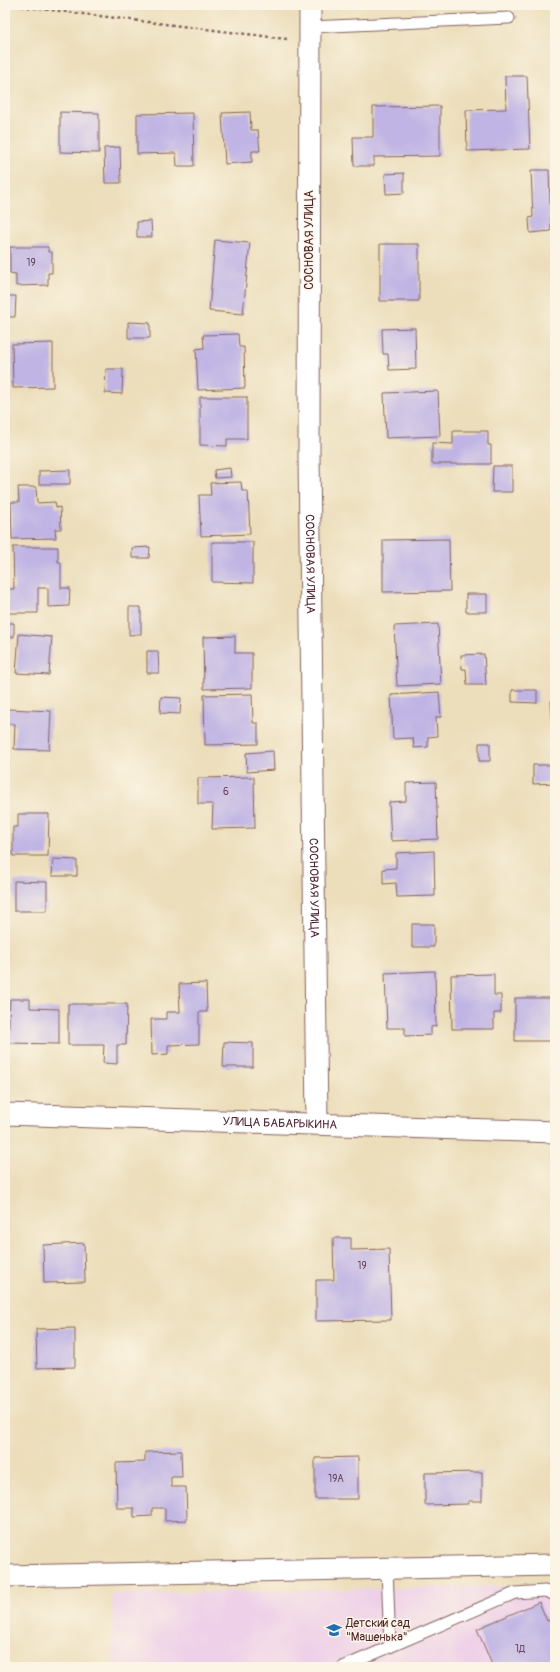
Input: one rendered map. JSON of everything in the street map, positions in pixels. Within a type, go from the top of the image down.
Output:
[{"type":"street","name":"СОСНОВАЯ УЛИЦА","points":[[310,5],[309,454],[317,1124]]},
{"type":"street","name":"УЛИЦА БАБАРЫКИНА","points":[[5,1114],[555,1132]]},
{"type":"street","points":[[5,1576],[555,1565]]},
{"type":"lane","points":[[310,34],[509,18]]},
{"type":"lane","points":[[387,1568],[390,1647]]},
{"type":"lane","points":[[343,1667],[515,1593],[545,1592],[555,1595]]},
{"type":"path","points":[[10,5],[310,34]]},
{"type":"shaded area","name":"Детский сад \"Машенька\"","points":[[555,1585],[555,1667],[113,1667],[112,1594]]},
{"type":"building","points":[[505,76],[527,76],[530,149],[467,151],[466,110],[506,109]]},
{"type":"building","points":[[440,106],[440,156],[374,157],[374,166],[354,166],[353,137],[373,137],[373,107]]},
{"type":"building","points":[[60,112],[99,113],[99,153],[60,152]]},
{"type":"building","points":[[250,112],[251,130],[258,130],[260,151],[252,151],[252,162],[225,164],[222,113]]},
{"type":"building","points":[[193,113],[194,166],[177,166],[176,153],[137,154],[137,114]]},
{"type":"building","points":[[120,147],[121,183],[105,183],[104,148]]},
{"type":"building","points":[[531,170],[549,170],[551,231],[530,233],[529,218],[533,217]]},
{"type":"building","points":[[404,173],[404,193],[386,194],[385,174]]},
{"type":"building","points":[[151,221],[152,237],[137,237],[137,222]]},
{"type":"building","points":[[215,240],[250,243],[243,314],[209,311]]},
{"type":"building","points":[[380,244],[419,244],[419,301],[380,301]]},
{"type":"building","points":[[10,247],[48,247],[48,252],[52,252],[52,273],[48,273],[48,285],[16,286],[16,274],[10,273]]},
{"type":"building","points":[[5,296],[16,296],[15,317],[5,317]]},
{"type":"building","points":[[128,322],[150,323],[150,338],[128,338]]},
{"type":"building","points":[[415,328],[416,369],[389,370],[388,354],[383,354],[382,329]]},
{"type":"building","points":[[238,334],[239,347],[244,347],[245,388],[198,390],[196,349],[204,348],[203,335]]},
{"type":"building","points":[[53,343],[53,387],[13,388],[12,344]]},
{"type":"building","points":[[106,369],[123,369],[122,394],[105,393]]},
{"type":"building","points":[[438,391],[440,436],[386,438],[384,393]]},
{"type":"building","points":[[200,397],[247,397],[247,439],[227,439],[227,446],[200,445]]},
{"type":"building","points":[[453,431],[488,431],[488,445],[491,445],[491,464],[432,464],[432,443],[453,444]]},
{"type":"building","points":[[493,466],[512,466],[512,492],[492,492]]},
{"type":"building","points":[[230,468],[231,477],[215,478],[214,470]]},
{"type":"building","points":[[70,470],[70,484],[39,484],[39,471]]},
{"type":"building","points":[[241,482],[242,491],[248,491],[250,534],[201,536],[199,495],[211,495],[210,483]]},
{"type":"building","points":[[18,487],[36,487],[37,503],[55,502],[56,508],[60,507],[61,529],[55,529],[56,538],[12,539],[11,502],[19,502]]},
{"type":"building","points":[[449,539],[450,591],[383,592],[383,540]]},
{"type":"building","points":[[212,542],[253,542],[253,583],[212,582]]},
{"type":"building","points":[[13,547],[58,547],[58,562],[61,562],[61,588],[70,588],[69,606],[48,607],[48,588],[38,588],[38,613],[8,613],[8,589],[14,589]]},
{"type":"building","points":[[150,547],[149,558],[132,558],[132,548]]},
{"type":"building","points":[[466,594],[487,594],[487,612],[466,612]]},
{"type":"building","points":[[129,607],[141,607],[141,634],[129,635]]},
{"type":"building","points":[[553,615],[555,615],[555,632],[553,632]]},
{"type":"building","points":[[5,623],[14,623],[14,637],[5,637]]},
{"type":"building","points":[[438,624],[441,684],[397,686],[394,626]]},
{"type":"building","points":[[19,634],[52,637],[49,675],[16,673]]},
{"type":"building","points":[[235,636],[235,653],[252,653],[252,688],[204,689],[203,637]]},
{"type":"building","points":[[553,647],[555,647],[555,676],[554,676]]},
{"type":"building","points":[[147,651],[158,651],[159,673],[147,673]]},
{"type":"building","points":[[484,654],[486,685],[467,685],[466,669],[462,669],[461,655]]},
{"type":"building","points":[[512,690],[537,690],[537,703],[512,702]]},
{"type":"building","points":[[439,692],[441,717],[436,717],[437,736],[428,737],[428,747],[414,748],[413,738],[393,739],[391,695]]},
{"type":"building","points":[[252,694],[253,723],[258,723],[258,744],[205,745],[204,695]]},
{"type":"building","points":[[161,697],[181,698],[180,714],[160,713]]},
{"type":"building","points":[[551,701],[555,701],[555,718],[552,718]]},
{"type":"building","points":[[8,709],[51,711],[49,750],[14,749],[15,724],[7,724]]},
{"type":"building","points":[[479,743],[490,743],[490,761],[479,761]]},
{"type":"building","points":[[273,751],[274,770],[247,772],[246,753]]},
{"type":"building","points":[[533,765],[555,765],[555,783],[533,784]]},
{"type":"building","points":[[254,777],[255,828],[212,829],[213,804],[198,804],[198,778]]},
{"type":"building","points":[[436,782],[438,839],[391,841],[389,802],[406,801],[406,783]]},
{"type":"building","points":[[18,814],[49,814],[48,856],[13,856],[13,827],[18,827]]},
{"type":"building","points":[[434,851],[435,896],[397,897],[396,883],[383,884],[383,869],[396,868],[396,853]]},
{"type":"building","points":[[53,859],[77,860],[77,876],[52,876]]},
{"type":"building","points":[[14,881],[47,882],[47,911],[14,911]]},
{"type":"building","points":[[412,924],[434,924],[434,947],[412,947]]},
{"type":"building","points":[[435,971],[436,1026],[431,1027],[431,1035],[405,1036],[405,1028],[387,1028],[385,973]]},
{"type":"building","points":[[494,974],[494,995],[501,995],[501,1013],[494,1013],[494,1029],[452,1029],[451,975]]},
{"type":"building","points":[[206,983],[207,1012],[199,1012],[199,1044],[168,1045],[168,1054],[152,1055],[151,1019],[166,1019],[166,1012],[180,1012],[179,984]]},
{"type":"building","points":[[515,998],[555,998],[554,1041],[515,1041]]},
{"type":"building","points":[[10,999],[30,999],[30,1008],[59,1009],[59,1044],[8,1043]]},
{"type":"building","points":[[68,1004],[127,1004],[126,1045],[117,1045],[117,1064],[103,1063],[104,1045],[68,1045]]},
{"type":"building","points":[[224,1042],[253,1043],[253,1067],[223,1067]]},
{"type":"building","points":[[333,1238],[351,1238],[351,1250],[389,1249],[391,1320],[316,1321],[316,1280],[334,1280]]},
{"type":"building","points":[[84,1243],[85,1282],[44,1283],[43,1245]]},
{"type":"building","points":[[75,1328],[75,1367],[37,1368],[36,1329]]},
{"type":"building","points":[[181,1451],[182,1477],[171,1477],[171,1487],[186,1487],[187,1520],[165,1521],[165,1508],[152,1508],[152,1516],[134,1517],[134,1508],[117,1508],[116,1463],[145,1462],[145,1452]]},
{"type":"building","points":[[358,1457],[358,1499],[315,1499],[315,1458]]},
{"type":"building","points":[[482,1472],[482,1501],[468,1501],[468,1504],[425,1505],[425,1473]]},
{"type":"building","points":[[539,1602],[547,1621],[553,1619],[555,1624],[555,1667],[493,1667],[477,1629]]},
{"type":"place","name":"Детский сад \"Машенька\"","points":[[334,1630]]}]
